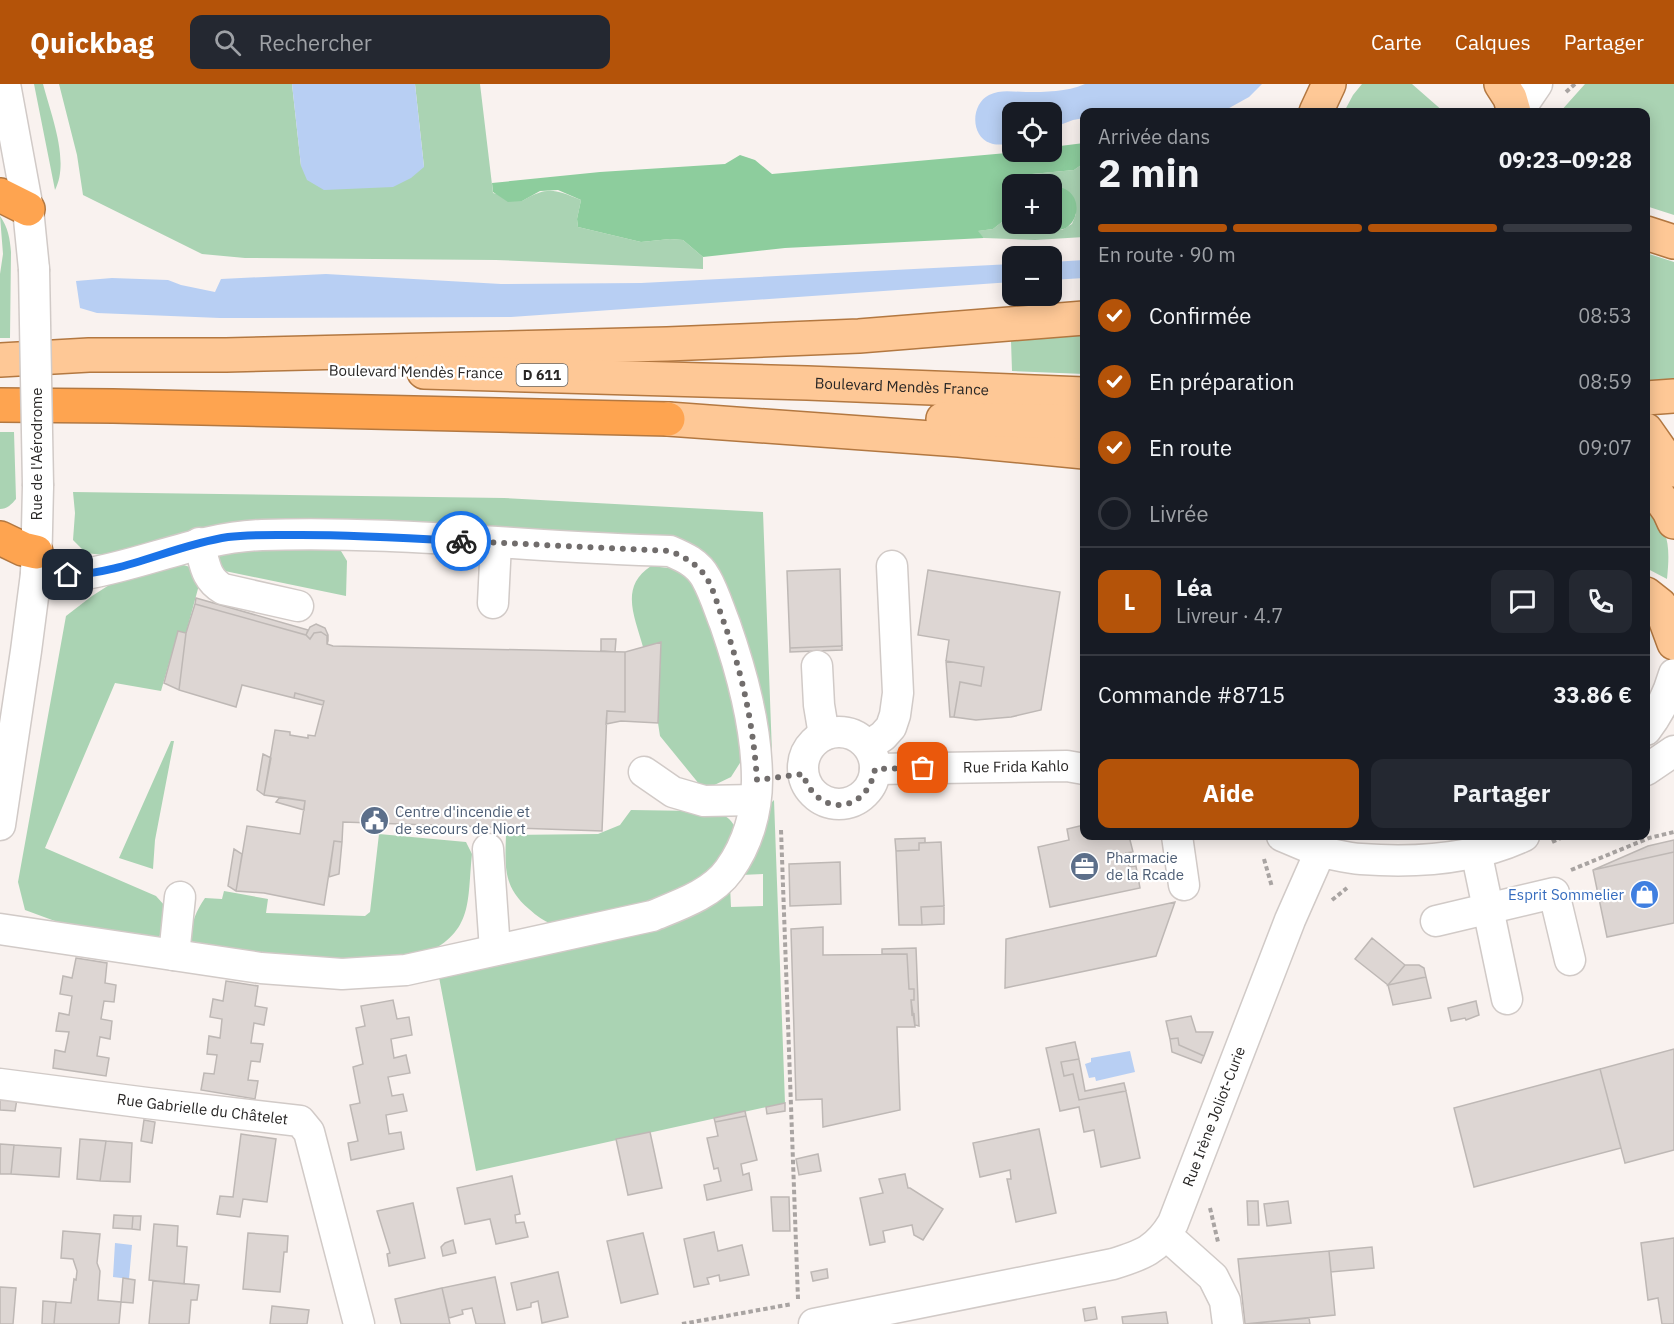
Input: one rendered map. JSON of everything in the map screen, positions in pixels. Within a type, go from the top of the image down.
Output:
[{"type":"highway","name":"Boulevard Mendès France","points":[[0,405],[668,419]]},
{"type":"highway","points":[[0,538],[23,549],[36,563]]},
{"type":"main road","points":[[1317,108],[1329,84]]},
{"type":"main road","points":[[1501,84],[1514,108]]},
{"type":"main road","points":[[1650,234],[1674,242]]},
{"type":"main road","points":[[0,362],[89,355],[237,355],[691,343],[859,336],[1080,318]]},
{"type":"main road","name":"Boulevard Mendès France","points":[[0,362],[86,369],[517,374],[807,382],[1080,394]]},
{"type":"main road","points":[[1650,398],[1674,396]]},
{"type":"main road","name":"Boulevard Mendès France","points":[[668,419],[806,415],[1080,422]]},
{"type":"main road","points":[[1650,417],[1674,416]]},
{"type":"main road","points":[[668,419],[959,440],[1080,452]]},
{"type":"main road","points":[[1650,447],[1657,478],[1674,522]]},
{"type":"main road","points":[[1650,597],[1660,605],[1674,643]]},
{"type":"street","name":"Rue de l'Aérodrome","points":[[0,825],[13,649],[36,563],[38,486],[34,269],[14,202],[5,84]]},
{"type":"street","points":[[1519,108],[1537,84]]},
{"type":"street","points":[[0,929],[261,968],[342,974],[406,970],[652,916],[686,902],[710,888],[729,871],[742,848],[752,822],[756,790],[754,742],[747,699],[734,650],[705,576],[689,559],[670,551],[343,535],[261,535],[229,537],[199,543],[83,575],[36,563]]},
{"type":"street","points":[[199,543],[209,578],[213,583],[223,589],[298,606]]},
{"type":"street","points":[[493,603],[496,543]]},
{"type":"street","points":[[817,666],[819,705],[824,735],[814,741],[806,751],[802,762],[803,774],[806,786],[814,795],[824,802],[842,805],[858,799],[873,781],[872,758],[895,716],[898,693],[892,566]]},
{"type":"street","points":[[1650,725],[1657,716],[1674,674]]},
{"type":"street","name":"Rue Frida Kahlo","points":[[824,735],[836,732],[848,733],[859,738],[872,758],[1080,768]]},
{"type":"street","points":[[1650,767],[1674,751]]},
{"type":"street","points":[[644,772],[673,792],[704,801],[756,790],[803,774]]},
{"type":"street","points":[[1178,840],[1184,885]]},
{"type":"street","points":[[1273,846],[1333,847],[1358,858],[1393,860],[1453,856],[1515,840]]},
{"type":"street","name":"Rue Irène Joliot-Curie","points":[[806,1314],[1113,1264],[1141,1256],[1156,1247],[1173,1223],[1290,920],[1333,847]]},
{"type":"street","points":[[488,849],[495,950]]},
{"type":"street","points":[[1476,851],[1507,999]]},
{"type":"street","points":[[1436,921],[1554,893],[1570,960]]},
{"type":"street","points":[[174,955],[180,897]]},
{"type":"street","name":"Rue Gabrielle du Châtelet","points":[[0,1084],[300,1121],[309,1132],[359,1324]]},
{"type":"street","points":[[1166,1235],[1213,1277],[1225,1301],[1228,1324]]},
{"type":"path","points":[[682,1324],[806,1314],[781,825]]},
{"type":"path","points":[[1650,838],[1674,831]]},
{"type":"path","points":[[1566,873],[1644,840]]},
{"type":"path","points":[[1272,889],[1273,846]]},
{"type":"green space","points":[[34,84],[43,84],[58,138],[61,166],[55,190]]},
{"type":"green space","points":[[59,84],[292,84],[301,166],[424,167],[415,84],[480,84],[493,193],[522,201],[545,191],[564,193],[581,200],[577,219],[578,227],[641,242],[683,240],[703,257],[703,269],[496,260],[245,258],[202,254],[83,195],[77,155]]},
{"type":"green space","points":[[1362,84],[1412,84],[1439,108],[1346,108]]},
{"type":"green space","points":[[1585,84],[1674,84],[1674,215],[1650,207],[1650,108],[1564,108]]},
{"type":"green space","points":[[1080,144],[1080,166],[1074,170],[1002,174],[1002,222],[993,229],[978,231],[984,238],[785,248],[703,257],[683,240],[641,242],[578,227],[577,219],[581,200],[558,190],[540,191],[522,201],[508,202],[493,192],[492,183],[600,172],[725,164],[740,155],[755,160],[772,174],[1002,153],[1002,162],[1062,162],[1062,146]]},
{"type":"green space","points":[[1080,166],[1080,237],[1035,240],[984,238],[977,231],[993,229],[1002,222],[1002,234],[1062,234],[1062,230],[1072,224],[1076,214],[1062,188],[1062,174],[1032,174],[1074,170]]},
{"type":"green space","points":[[1062,188],[1073,196],[1076,205],[1076,215],[1062,229]]},
{"type":"green space","points":[[0,216],[8,233],[11,252],[10,338],[0,338],[0,274],[3,254]]},
{"type":"green space","points":[[1650,254],[1674,262],[1674,379],[1650,381]]},
{"type":"green space","points":[[1080,332],[1080,374],[1012,371],[1011,341]]},
{"type":"green space","points":[[0,432],[14,432],[16,499],[7,507],[0,509]]},
{"type":"green space","points":[[73,492],[504,498],[763,512],[772,753],[727,591],[661,536],[233,523],[112,556],[86,553],[73,540],[75,513]]},
{"type":"green space","points":[[1650,505],[1666,536],[1667,579],[1650,570]]},
{"type":"green space","points":[[253,546],[341,551],[347,561],[346,596],[220,570],[217,554]]},
{"type":"green space","points":[[177,563],[190,567],[199,585],[186,633],[178,632],[161,691],[115,683],[45,848],[156,896],[165,906],[162,934],[152,941],[63,924],[25,910],[18,882],[66,616],[117,580]]},
{"type":"green space","points":[[651,566],[686,570],[699,586],[735,687],[745,755],[731,777],[704,790],[660,736],[658,723],[661,643],[643,647],[632,603],[635,583]]},
{"type":"green space","points":[[171,741],[174,741],[155,840],[153,869],[119,858]]},
{"type":"green space","points":[[774,800],[785,1103],[476,1171],[438,972],[730,886],[731,907],[763,906],[763,874],[741,875],[766,808]]},
{"type":"green space","points":[[631,810],[696,811],[702,814],[723,816],[732,822],[736,829],[717,870],[674,896],[553,924],[537,916],[514,893],[507,876],[506,835],[598,834],[620,825]]},
{"type":"green space","points":[[379,834],[466,842],[472,854],[468,900],[460,925],[441,945],[425,954],[312,963],[194,944],[190,937],[195,917],[205,898],[222,899],[224,891],[268,899],[266,913],[365,916],[370,912]]},
{"type":"water","points":[[292,84],[415,84],[424,167],[411,178],[393,187],[324,190],[307,180],[301,166]]},
{"type":"water","points":[[1085,84],[1262,84],[1249,97],[1229,108],[1080,108],[1080,119],[1062,124],[1062,102],[1002,102],[1002,144],[993,144],[979,134],[975,120],[976,112],[983,99],[989,95],[1003,91],[1056,91]]},
{"type":"water","points":[[1080,260],[1080,278],[1062,279],[1062,261]]},
{"type":"water","points":[[1002,265],[1002,283],[511,317],[220,318],[97,313],[80,308],[76,281],[112,278],[168,280],[215,292],[221,279],[326,274],[501,284],[641,283]]},
{"type":"water","points":[[1130,1051],[1135,1072],[1096,1081],[1095,1077],[1089,1078],[1085,1064],[1091,1062],[1091,1058]]},
{"type":"water","points":[[115,1243],[132,1245],[129,1279],[113,1277]]},
{"type":"building","points":[[840,569],[842,646],[790,648],[787,571]]},
{"type":"building","points":[[928,570],[1060,592],[1041,710],[1011,717],[976,720],[954,717],[960,682],[981,686],[984,667],[946,661],[949,640],[918,635]]},
{"type":"building","points":[[196,598],[308,630],[306,635],[195,604]]},
{"type":"building","points":[[195,604],[306,635],[310,639],[314,633],[321,632],[327,636],[327,644],[333,646],[625,652],[625,712],[607,711],[602,831],[343,822],[342,842],[334,841],[324,905],[264,893],[236,891],[247,826],[300,834],[305,801],[264,795],[275,730],[308,738],[308,735],[315,736],[324,701],[295,693],[294,698],[242,685],[236,707],[179,690],[186,633]]},
{"type":"building","points":[[316,624],[325,628],[328,635],[327,644],[327,636],[321,632],[314,633],[310,639],[306,635],[310,627]]},
{"type":"building","points":[[178,631],[186,633],[179,690],[164,683]]},
{"type":"building","points":[[601,639],[616,639],[615,652],[601,651]]},
{"type":"building","points":[[661,642],[658,723],[621,721],[606,724],[607,711],[625,712],[625,652]]},
{"type":"building","points":[[842,646],[842,650],[790,652],[790,648]]},
{"type":"building","points":[[946,661],[984,667],[981,686],[960,682],[954,717],[950,717]]},
{"type":"building","points":[[295,693],[324,701],[323,705],[294,698]]},
{"type":"building","points":[[263,754],[271,758],[264,795],[257,790]]},
{"type":"building","points":[[280,797],[305,801],[304,810],[276,802]]},
{"type":"building","name":"Pharmacie de la Rcade","points":[[1080,826],[1080,840],[1130,840],[1133,852],[1126,853],[1129,867],[1136,866],[1140,888],[1050,907],[1038,847],[1069,840],[1067,829]]},
{"type":"building","points":[[925,838],[925,843],[919,843],[919,850],[896,851],[895,839]]},
{"type":"building","points":[[1674,840],[1674,852],[1593,870],[1648,846]]},
{"type":"building","points":[[334,841],[342,842],[339,874],[329,877]]},
{"type":"building","points":[[941,842],[944,906],[921,907],[922,925],[899,925],[896,851],[919,850],[919,843]]},
{"type":"building","points":[[234,849],[242,854],[236,891],[228,886]]},
{"type":"building","points":[[1674,852],[1674,923],[1607,937],[1593,870]]},
{"type":"building","points":[[840,862],[841,904],[790,906],[789,864]]},
{"type":"building","points":[[1175,902],[1156,956],[1005,988],[1006,939]]},
{"type":"building","points":[[944,906],[944,924],[922,925],[921,907]]},
{"type":"building","points":[[823,927],[823,955],[907,954],[909,989],[914,989],[914,1000],[911,1000],[915,1027],[897,1027],[900,1110],[823,1127],[822,1099],[796,1100],[791,929]]},
{"type":"building","points":[[1372,938],[1405,965],[1388,985],[1355,959]]},
{"type":"building","points":[[916,948],[919,1026],[915,1025],[914,1014],[912,1015],[911,1000],[914,1000],[914,989],[909,989],[907,954],[882,954],[882,949]]},
{"type":"building","points":[[76,958],[107,963],[105,983],[116,985],[114,1002],[104,1001],[101,1019],[112,1021],[110,1039],[100,1037],[97,1056],[109,1058],[106,1076],[53,1068],[55,1050],[65,1052],[69,1032],[56,1031],[59,1013],[69,1015],[72,996],[60,994],[63,976],[72,978]]},
{"type":"building","points":[[1405,965],[1419,965],[1424,968],[1426,977],[1388,985]]},
{"type":"building","points":[[1426,977],[1431,998],[1393,1005],[1388,985]]},
{"type":"building","points":[[226,981],[258,986],[255,1006],[267,1008],[264,1025],[254,1023],[251,1043],[263,1044],[260,1062],[251,1061],[248,1080],[258,1081],[255,1099],[201,1090],[204,1073],[214,1074],[217,1055],[207,1054],[209,1036],[220,1038],[222,1019],[210,1017],[213,999],[223,1001]]},
{"type":"building","points":[[393,1000],[397,1019],[409,1017],[412,1035],[391,1039],[394,1058],[406,1055],[410,1073],[388,1077],[392,1096],[403,1094],[407,1111],[386,1115],[389,1134],[401,1132],[404,1149],[351,1160],[348,1143],[358,1141],[350,1105],[360,1103],[353,1067],[363,1064],[356,1028],[365,1026],[361,1006]]},
{"type":"building","points":[[1476,1001],[1479,1015],[1466,1020],[1465,1018],[1451,1021],[1448,1008]]},
{"type":"building","points":[[1191,1016],[1196,1032],[1213,1032],[1204,1056],[1179,1045],[1178,1038],[1170,1039],[1166,1021]]},
{"type":"building","points":[[1178,1038],[1179,1045],[1204,1056],[1201,1063],[1172,1052],[1170,1039]]},
{"type":"building","points":[[1075,1042],[1079,1059],[1061,1062],[1064,1076],[1073,1074],[1079,1100],[1126,1091],[1140,1158],[1101,1167],[1094,1130],[1084,1132],[1079,1107],[1060,1111],[1046,1048]]},
{"type":"building","points":[[1674,1049],[1674,1150],[1625,1163],[1600,1069]]},
{"type":"building","points":[[1079,1059],[1085,1091],[1124,1083],[1126,1091],[1079,1100],[1073,1074],[1064,1076],[1061,1062]]},
{"type":"building","points":[[1600,1069],[1621,1148],[1474,1187],[1454,1108]]},
{"type":"building","points":[[0,1097],[17,1099],[15,1111],[0,1110]]},
{"type":"building","points":[[785,1103],[785,1111],[767,1114],[766,1107]]},
{"type":"building","points":[[745,1111],[746,1116],[715,1122],[714,1118]]},
{"type":"building","points":[[746,1116],[757,1160],[741,1164],[743,1175],[749,1173],[752,1190],[707,1200],[704,1185],[721,1181],[718,1168],[714,1169],[707,1138],[718,1136],[715,1122]]},
{"type":"building","points":[[144,1120],[155,1122],[152,1143],[141,1141]]},
{"type":"building","points":[[1039,1129],[1056,1213],[1016,1222],[1007,1179],[1011,1179],[1010,1170],[980,1177],[973,1143]]},
{"type":"building","points":[[650,1132],[662,1188],[628,1195],[616,1139]]},
{"type":"building","points":[[241,1134],[276,1139],[267,1202],[243,1199],[240,1217],[217,1214],[220,1196],[233,1197]]},
{"type":"building","points":[[80,1139],[106,1141],[100,1181],[77,1179]]},
{"type":"building","points":[[106,1141],[132,1143],[130,1182],[100,1181]]},
{"type":"building","points":[[0,1144],[14,1145],[11,1174],[0,1174]]},
{"type":"building","points":[[14,1145],[61,1148],[59,1177],[11,1174]]},
{"type":"building","points":[[818,1154],[821,1171],[799,1175],[796,1159]]},
{"type":"building","points":[[905,1174],[908,1188],[943,1209],[923,1240],[914,1235],[912,1225],[883,1231],[885,1242],[870,1245],[860,1198],[883,1193],[879,1179]]},
{"type":"building","points":[[512,1176],[520,1214],[515,1215],[516,1223],[524,1222],[528,1237],[496,1244],[490,1219],[465,1224],[457,1188]]},
{"type":"building","points":[[771,1197],[789,1197],[790,1231],[773,1231]]},
{"type":"building","points":[[1247,1201],[1258,1201],[1259,1225],[1248,1225]]},
{"type":"building","points":[[1288,1201],[1291,1223],[1267,1226],[1264,1204]]},
{"type":"building","points":[[413,1203],[425,1258],[389,1266],[387,1254],[390,1253],[377,1211]]},
{"type":"building","points":[[114,1215],[133,1216],[132,1229],[113,1228]]},
{"type":"building","points":[[133,1216],[141,1216],[140,1230],[132,1229]]},
{"type":"building","points":[[154,1224],[178,1226],[177,1246],[187,1247],[184,1284],[149,1280]]},
{"type":"building","points":[[63,1231],[100,1234],[97,1263],[100,1271],[98,1300],[121,1302],[119,1324],[54,1324],[56,1302],[71,1303],[77,1271],[73,1259],[61,1258]]},
{"type":"building","points":[[714,1232],[718,1251],[742,1245],[749,1275],[720,1281],[719,1275],[707,1278],[709,1284],[694,1287],[684,1239]]},
{"type":"building","points":[[248,1233],[288,1236],[280,1292],[243,1289]]},
{"type":"building","points":[[643,1233],[658,1294],[621,1303],[607,1241]]},
{"type":"building","points":[[1674,1238],[1674,1324],[1662,1324],[1658,1298],[1648,1300],[1641,1243]]},
{"type":"building","points":[[453,1240],[456,1253],[443,1256],[441,1247]]},
{"type":"building","points":[[1372,1247],[1374,1268],[1331,1272],[1329,1251]]},
{"type":"building","points":[[1329,1251],[1335,1315],[1245,1324],[1238,1259]]},
{"type":"building","points":[[827,1269],[828,1278],[813,1281],[811,1272]]},
{"type":"building","points":[[558,1272],[568,1317],[542,1323],[538,1301],[531,1303],[531,1307],[517,1310],[511,1283]]},
{"type":"building","points":[[495,1277],[505,1324],[476,1324],[472,1308],[462,1310],[463,1314],[449,1318],[442,1288]]},
{"type":"building","points":[[123,1278],[135,1280],[133,1303],[121,1302]]},
{"type":"building","points":[[153,1281],[199,1285],[197,1300],[191,1300],[189,1324],[149,1324]]},
{"type":"building","points":[[0,1287],[16,1288],[13,1324],[0,1324]]},
{"type":"building","points":[[442,1288],[450,1324],[401,1324],[395,1299]]},
{"type":"building","points":[[43,1301],[56,1302],[54,1324],[42,1324]]},
{"type":"building","points":[[272,1306],[309,1310],[307,1324],[270,1324]]},
{"type":"building","points":[[1095,1307],[1097,1319],[1085,1321],[1083,1309]]},
{"type":"building","points":[[1166,1312],[1168,1324],[1123,1324],[1122,1317]]},
{"type":"building","points":[[1309,1318],[1310,1324],[1246,1324]]},
{"type":"way so far","points":[[461,541],[670,551],[689,559],[705,576],[734,650],[747,699],[757,780],[803,774],[806,786],[814,795],[824,802],[835,805],[848,804],[867,791],[873,781],[875,769],[923,768]]},
{"type":"place","name":"Centre d'incendie et de secours de Niort","points":[[374,821]]},
{"type":"place","name":"Pharmacie de la Rcade","points":[[1085,867]]},
{"type":"place","name":"Esprit Sommelier","points":[[1645,895]]},
{"type":"route","points":[[68,575],[83,575],[113,568],[199,543],[229,537],[343,535],[461,541]]}]
